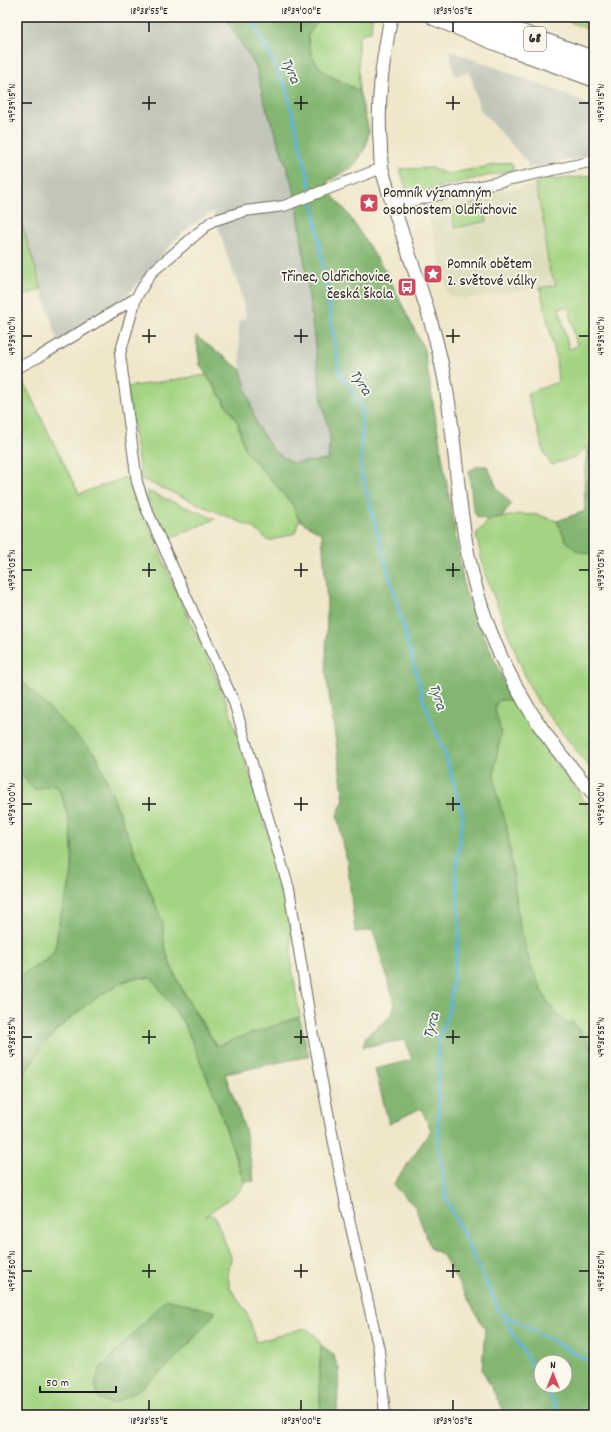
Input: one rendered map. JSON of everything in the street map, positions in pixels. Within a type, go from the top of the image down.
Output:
[{"type":"highway","name":"68","points":[[435,17],[512,48],[594,78]]},
{"type":"highway","name":"68","points":[[477,17],[594,60]]},
{"type":"highway","points":[[512,48],[544,69],[594,87]]},
{"type":"street","points":[[391,17],[379,92],[382,168],[429,317],[443,371],[469,558],[477,592],[496,645],[527,707],[574,772],[594,794]]},
{"type":"street","points":[[393,205],[594,161]]},
{"type":"street","points":[[382,168],[284,206],[245,211],[212,221],[151,273],[136,298],[120,354],[138,482],[148,513],[234,702],[289,889],[312,1030],[347,1210],[379,1350],[381,1393],[385,1415]]},
{"type":"street","points":[[17,368],[39,357],[136,298]]},
{"type":"shaded area","points":[[17,17],[225,17],[256,67],[263,98],[294,189],[322,402],[331,435],[328,460],[293,463],[274,451],[257,426],[241,370],[238,322],[246,318],[240,289],[213,211],[189,227],[172,243],[132,290],[102,316],[58,342],[17,209]]},
{"type":"shaded area","points":[[449,50],[578,99],[594,109],[594,155],[528,168],[527,162],[479,108],[470,72],[455,76]]},
{"type":"shaded area","points":[[535,184],[546,233],[545,243],[550,273],[555,280],[556,285],[465,299],[448,296],[426,206]]},
{"type":"green space","points":[[225,17],[321,17],[308,35],[313,57],[324,71],[359,91],[369,131],[366,147],[355,165],[327,182],[332,195],[346,211],[387,274],[424,349],[465,592],[512,700],[500,700],[496,704],[495,710],[501,731],[494,774],[497,794],[507,827],[519,922],[530,964],[549,1006],[567,1023],[574,1023],[594,1050],[594,1415],[506,1415],[482,1370],[485,1329],[442,1254],[431,1249],[415,1207],[393,1185],[431,1130],[421,1108],[389,1124],[375,1069],[412,1060],[405,1040],[363,1047],[366,1036],[391,1016],[395,1004],[373,930],[355,932],[347,861],[337,815],[344,800],[326,672],[327,602],[322,534],[299,520],[292,504],[245,450],[237,421],[200,365],[196,336],[241,370],[257,426],[274,451],[293,463],[328,460],[330,435],[322,402],[294,189],[263,98],[256,67]]},
{"type":"green space","points":[[321,17],[372,17],[371,32],[363,34],[358,41],[359,91],[324,71],[313,58],[308,35]]},
{"type":"green space","points":[[556,17],[594,17],[594,31]]},
{"type":"green space","points":[[510,162],[513,166],[513,170],[408,194],[400,169],[432,168],[447,174]]},
{"type":"green space","points":[[594,174],[594,440],[577,456],[551,465],[544,452],[527,393],[558,382],[556,357],[540,288],[556,285],[555,280],[550,273],[545,243],[546,233],[535,184],[540,180],[546,179],[557,180]],"holes":[[[568,307],[577,346],[569,349],[559,308]]]},
{"type":"green space","points":[[483,202],[487,221],[455,228],[451,209]]},
{"type":"green space","points":[[17,209],[42,289],[17,298]]},
{"type":"green space","points":[[19,373],[79,494],[124,478],[131,479],[172,582],[217,679],[229,709],[262,813],[288,903],[291,928],[291,962],[300,1017],[217,1046],[181,988],[174,972],[164,940],[163,924],[97,756],[17,676],[17,374]]},
{"type":"green space","points":[[206,375],[237,421],[245,450],[292,504],[299,520],[295,533],[269,541],[254,528],[141,479],[127,387]]},
{"type":"green space","points":[[594,440],[594,555],[577,551],[566,541],[557,521],[585,511],[585,463],[590,446]]},
{"type":"green space","points":[[478,466],[487,466],[497,488],[511,504],[503,516],[489,520],[477,517],[473,508],[469,471]]},
{"type":"green space","points":[[147,491],[215,519],[165,540],[147,497]]},
{"type":"green space","points":[[518,514],[538,515],[557,521],[566,541],[594,555],[594,773],[538,702],[527,681],[485,574],[476,534],[488,521]]},
{"type":"green space","points":[[17,676],[97,756],[163,924],[167,956],[173,972],[189,1003],[216,1046],[299,1017],[309,1056],[225,1074],[245,1129],[254,1181],[244,1182],[214,1094],[185,1025],[152,978],[136,978],[125,981],[113,987],[85,1006],[49,1037],[42,1045],[17,1088],[17,978],[50,957],[54,950],[60,918],[71,877],[72,841],[65,806],[56,784],[34,790],[17,769]]},
{"type":"green space","points":[[507,698],[514,700],[542,743],[594,814],[594,1050],[574,1023],[567,1024],[549,1004],[535,977],[521,934],[510,853],[499,809],[494,775],[500,733],[495,707],[500,700]]},
{"type":"green space","points":[[17,769],[34,790],[56,784],[61,794],[68,817],[72,841],[72,865],[70,882],[60,918],[54,950],[50,957],[17,978]]},
{"type":"green space","points":[[134,978],[152,978],[185,1025],[214,1094],[244,1182],[241,1190],[205,1216],[211,1215],[215,1217],[231,1257],[228,1277],[230,1288],[247,1313],[257,1342],[301,1329],[307,1329],[317,1337],[321,1345],[319,1381],[321,1415],[17,1415],[17,1088],[38,1053],[65,1022],[98,996]],"holes":[[[215,1312],[189,1344],[153,1378],[115,1352],[135,1333]]]},
{"type":"green space","points":[[166,1299],[216,1312],[169,1365],[141,1388],[127,1397],[111,1404],[99,1398],[95,1386],[99,1370]]},
{"type":"green space","points":[[321,1345],[332,1353],[339,1369],[337,1415],[321,1415],[319,1381]]},
{"type":"waterway","name":"Tyra","points":[[250,17],[286,87],[311,190],[339,371],[362,408],[361,472],[424,702],[445,754],[463,815],[456,871],[460,928],[449,1010],[438,1042],[439,1148],[446,1198],[500,1312],[533,1368]]},
{"type":"waterway","points":[[501,1313],[594,1364]]},
{"type":"waterway","name":"Tyra","points":[[549,1394],[561,1415]]},
{"type":"place","name":"Pomník významným osobnostem Oldřichovic","points":[[369,203]]},
{"type":"place","name":"Pomník obětem 2. světové války","points":[[433,274]]},
{"type":"place","name":"Třinec, Oldřichovice, česká škola","points":[[407,287]]}]
